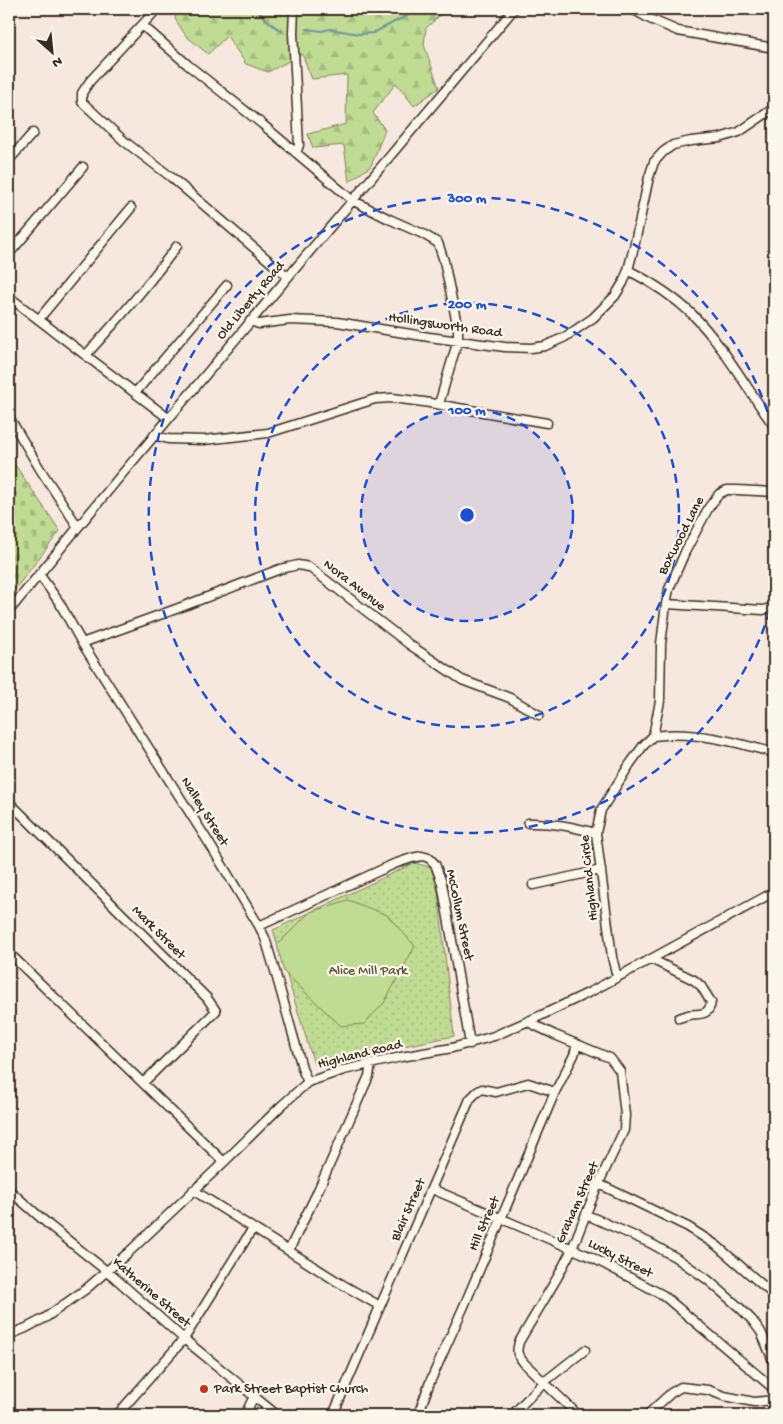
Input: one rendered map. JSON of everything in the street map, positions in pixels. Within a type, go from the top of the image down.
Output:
[{"type":"street","points":[[157,9],[90,81],[82,93],[82,102],[124,141],[288,277]]},
{"type":"street","points":[[294,9],[293,33],[299,145],[296,153]]},
{"type":"street","name":"Old Liberty Road","points":[[9,611],[168,418],[514,9]]},
{"type":"street","points":[[632,9],[678,31],[774,48]]},
{"type":"street","points":[[142,25],[352,200],[438,242],[444,261],[458,329],[458,340],[439,404]]},
{"type":"street","name":"Hollingsworth Road","points":[[250,321],[259,324],[290,320],[337,322],[505,347],[530,348],[545,346],[565,337],[593,318],[615,296],[628,270],[654,162],[663,152],[673,145],[720,138],[739,132],[774,108]]},
{"type":"street","points":[[9,160],[33,132]]},
{"type":"street","points":[[9,254],[83,167]]},
{"type":"street","points":[[39,319],[131,208]]},
{"type":"street","points":[[86,355],[177,246]]},
{"type":"street","points":[[628,270],[654,284],[691,313],[708,332],[774,426]]},
{"type":"street","points":[[135,393],[227,285]]},
{"type":"street","points":[[9,296],[168,418]]},
{"type":"street","points":[[154,435],[168,439],[204,440],[268,433],[375,399],[392,398],[439,404],[546,423]]},
{"type":"street","points":[[9,417],[78,527]]},
{"type":"street","name":"Boxwood Lane","points":[[653,736],[660,701],[662,644],[666,604],[669,589],[685,552],[709,506],[719,494],[727,490],[774,492]]},
{"type":"street","name":"Nora Avenue","points":[[82,643],[273,571],[298,565],[309,567],[410,645],[462,680],[510,698],[539,715]]},
{"type":"street","name":"Nalley Street","points":[[39,574],[259,926],[265,938],[303,1071],[308,1082]]},
{"type":"street","points":[[666,604],[763,610],[774,607]]},
{"type":"street","points":[[653,736],[680,734],[710,738],[744,744],[774,753]]},
{"type":"street","name":"Highland Circle","points":[[617,977],[612,957],[596,833],[601,810],[634,758],[653,736]]},
{"type":"street","name":"Mark Street","points":[[9,802],[207,998],[216,1011],[143,1083]]},
{"type":"street","points":[[528,823],[571,826],[596,833]]},
{"type":"street","name":"McCollum Street","points":[[259,926],[394,864],[422,856],[429,858],[435,864],[442,883],[470,1044]]},
{"type":"street","points":[[533,885],[601,870]]},
{"type":"street","name":"Highland Road","points":[[9,1335],[45,1318],[73,1299],[107,1271],[308,1082],[344,1070],[470,1044],[494,1036],[528,1022],[617,977],[774,892]]},
{"type":"street","points":[[9,953],[224,1162]]},
{"type":"street","points":[[651,959],[694,980],[701,986],[711,1002],[707,1012],[679,1018]]},
{"type":"street","name":"Graham Street","points":[[528,1022],[610,1058],[620,1071],[625,1104],[624,1130],[587,1215],[557,1278],[519,1342],[517,1350],[524,1363],[578,1415]]},
{"type":"street","name":"Hill Street","points":[[418,1415],[430,1382],[502,1219],[555,1092],[574,1055],[577,1044]]},
{"type":"street","points":[[289,1250],[316,1195],[369,1076],[371,1064]]},
{"type":"street","name":"Blair Street","points":[[333,1415],[470,1099],[482,1089],[496,1092],[528,1083],[555,1092]]},
{"type":"street","points":[[599,1184],[695,1232],[716,1245],[774,1295]]},
{"type":"street","name":"Lucky Street","points":[[432,1189],[572,1249],[622,1272],[663,1295],[774,1389]]},
{"type":"street","name":"Katherine Street","points":[[9,1190],[107,1271],[184,1339],[277,1415]]},
{"type":"street","points":[[193,1190],[338,1282],[380,1306]]},
{"type":"street","points":[[587,1215],[650,1243],[675,1257],[708,1280],[740,1307],[752,1320],[761,1332],[774,1363]]},
{"type":"street","points":[[117,1415],[184,1339],[253,1228]]},
{"type":"street","points":[[512,1415],[544,1382],[585,1350]]},
{"type":"street","points":[[647,1415],[670,1393],[681,1388],[708,1390],[724,1396],[754,1402],[774,1400]]},
{"type":"street","points":[[245,1415],[254,1396]]},
{"type":"green space","points":[[177,9],[447,9],[426,28],[424,45],[439,88],[414,106],[396,83],[373,113],[385,130],[371,166],[349,182],[344,145],[313,148],[308,134],[346,124],[347,75],[312,79],[302,54],[268,72],[246,64],[227,36],[208,54],[186,36],[175,19]]},
{"type":"green space","points":[[9,456],[60,531],[9,597]]},
{"type":"green space","name":"Alice Mill Park","points":[[414,863],[431,867],[438,892],[454,1036],[314,1064],[273,930]]},
{"type":"green space","points":[[348,900],[387,915],[415,946],[384,1003],[364,1024],[341,1026],[284,972],[277,945],[310,912]]},
{"type":"waterway","points":[[255,9],[271,24],[282,31]]},
{"type":"waterway","points":[[307,29],[322,31],[330,29],[359,34],[373,33],[412,13]]},
{"type":"place","name":"Park Street Baptist Church","points":[[204,1389]]}]
